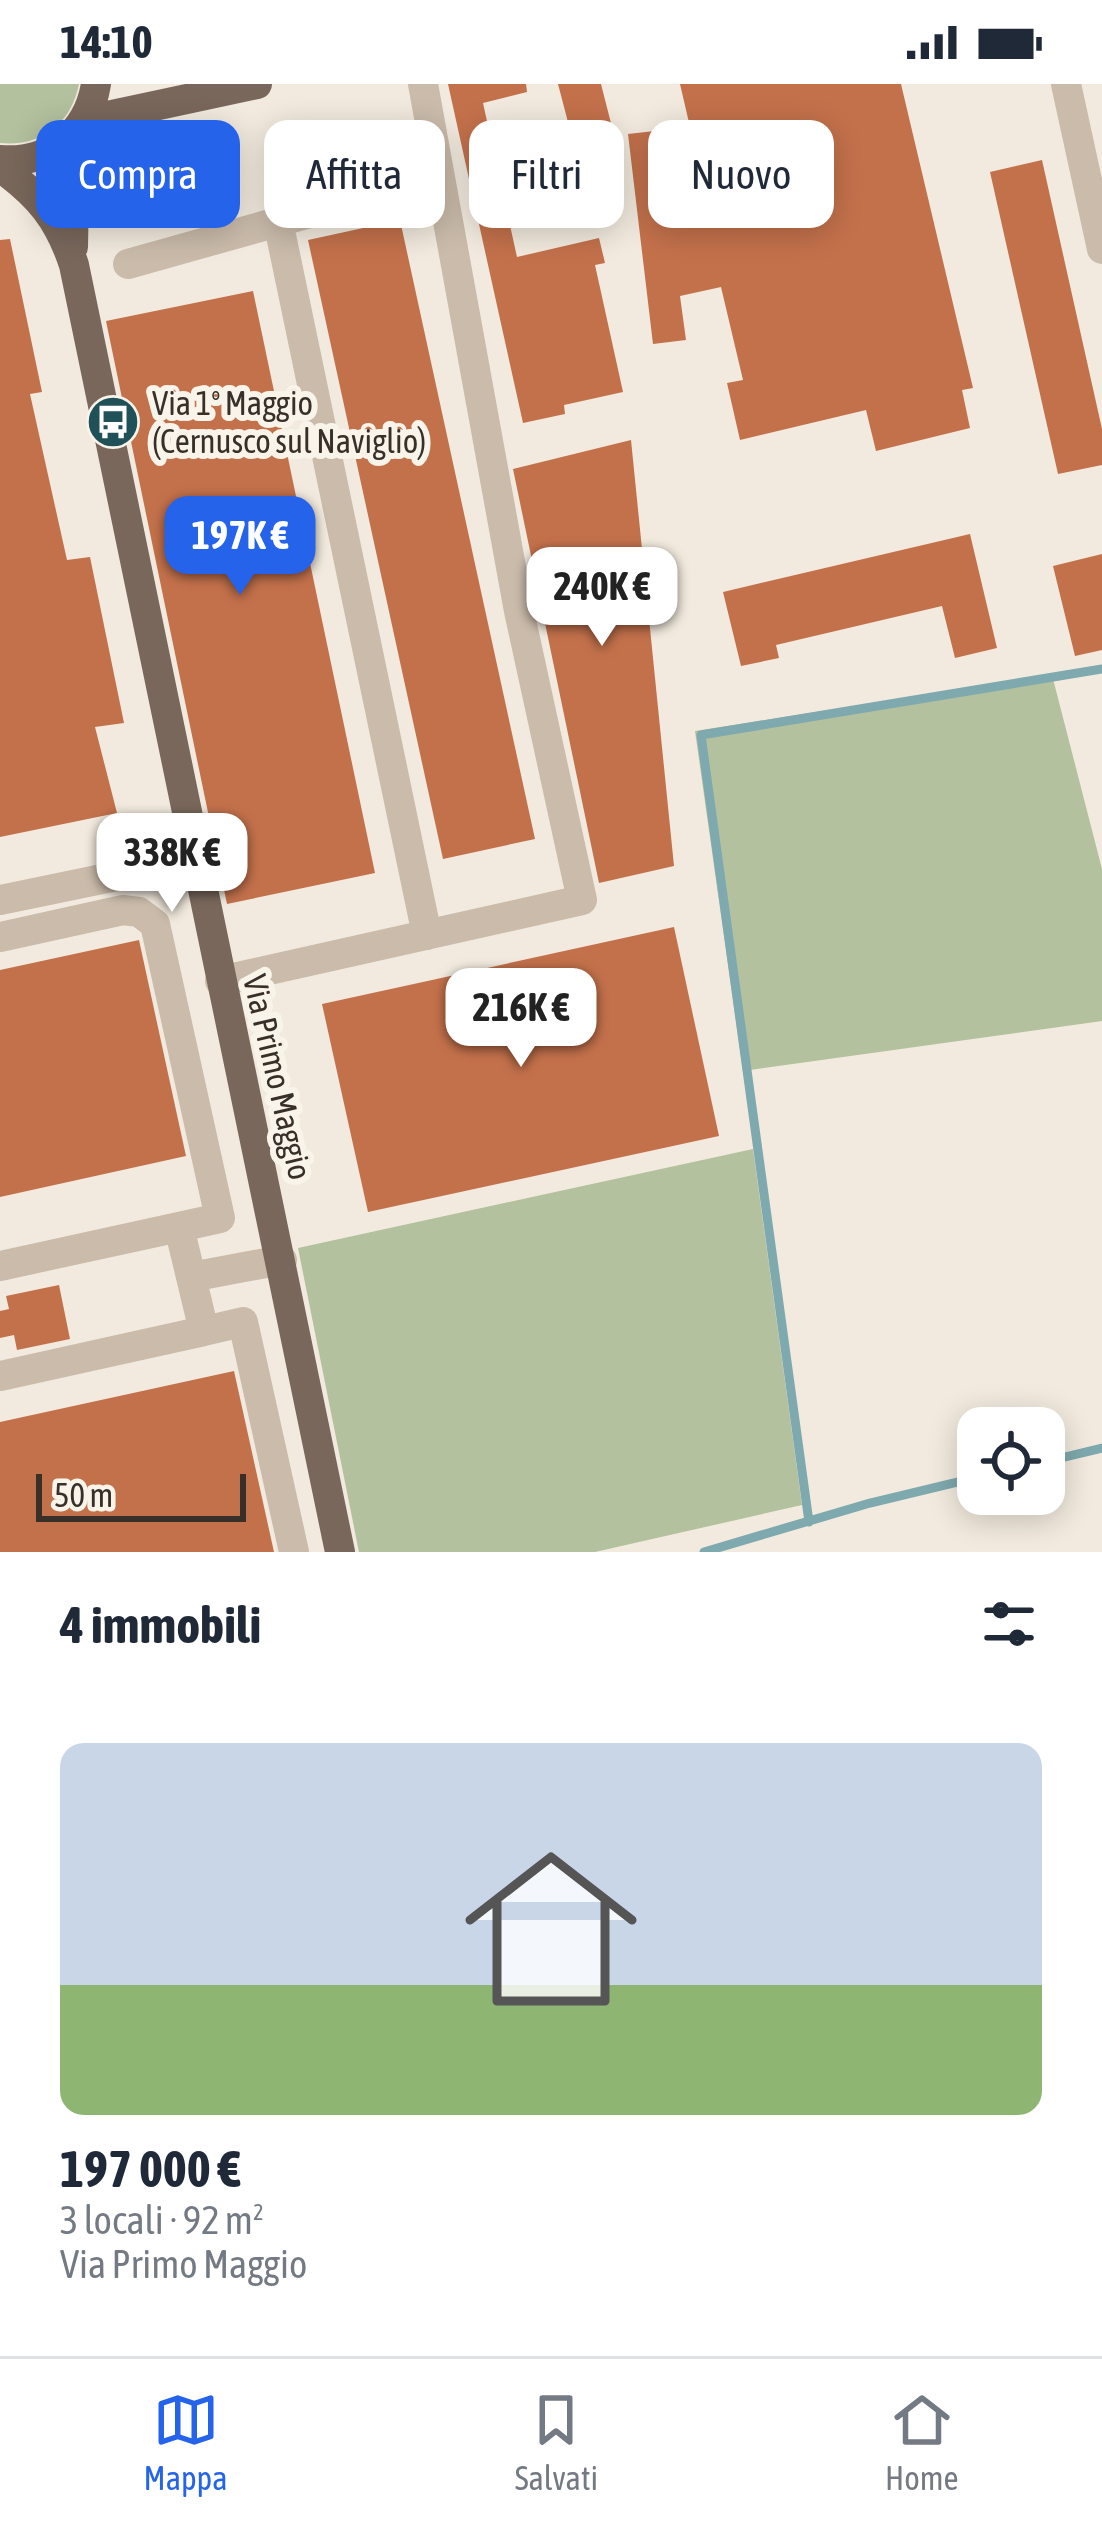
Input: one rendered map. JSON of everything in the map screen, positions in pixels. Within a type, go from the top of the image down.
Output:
[{"type":"main road","name":"Via Primo Maggio","points":[[82,120],[96,84]]},
{"type":"main road","points":[[108,120],[257,84]]},
{"type":"main road","points":[[0,164],[36,157]]},
{"type":"main road","name":"Via Primo Maggio","points":[[0,164],[45,203],[64,233],[74,265],[340,1552]]},
{"type":"main road","name":"Via Primo Maggio","points":[[74,265],[75,228]]},
{"type":"street","points":[[423,84],[429,120]]},
{"type":"street","points":[[1066,84],[1102,248]]},
{"type":"street","points":[[220,981],[582,900],[520,611],[445,213]]},
{"type":"street","points":[[128,264],[264,225]]},
{"type":"street","points":[[279,228],[427,935]]},
{"type":"street","points":[[0,900],[194,860]]},
{"type":"street","points":[[0,937],[123,910],[143,914],[155,924],[220,1218],[0,1266]]},
{"type":"street","points":[[179,1227],[204,1331]]},
{"type":"street","points":[[191,1277],[282,1260]]},
{"type":"street","points":[[0,1376],[242,1322],[294,1552]]},
{"type":"green space","points":[[0,84],[79,84],[62,120],[36,120],[36,139],[0,143]]},
{"type":"green space","points":[[1052,675],[1102,869],[1102,1021],[743,1071],[695,731]]},
{"type":"green space","points":[[753,1149],[802,1505],[595,1552],[359,1552],[298,1248]]},
{"type":"building","points":[[448,84],[526,84],[527,92],[483,103],[487,120],[469,120],[469,179]]},
{"type":"building","points":[[558,84],[601,84],[610,120],[567,120]]},
{"type":"building","points":[[680,84],[901,84],[973,388],[962,390],[970,428],[876,451],[866,410],[740,440],[727,383],[743,380],[721,287],[680,296],[686,340],[653,344],[628,134],[648,132],[648,228],[834,228],[834,120],[688,120]]},
{"type":"building","points":[[1042,160],[1102,429],[1102,465],[1058,474],[990,172]]},
{"type":"building","points":[[363,228],[402,228],[535,839],[443,859],[308,240]]},
{"type":"building","points":[[480,228],[511,228],[517,257],[599,238],[605,263],[595,265],[623,392],[564,405],[565,414],[523,423]]},
{"type":"building","points":[[10,239],[42,392],[30,394],[67,560],[90,557],[124,723],[95,727],[117,813],[0,837],[0,240]]},
{"type":"building","points":[[253,291],[375,873],[227,904],[106,321]]},
{"type":"building","points":[[631,440],[674,866],[599,883],[513,469]]},
{"type":"building","points":[[970,534],[997,648],[955,658],[942,606],[776,645],[779,658],[741,666],[723,592]]},
{"type":"building","points":[[1102,554],[1102,650],[1075,656],[1053,566]]},
{"type":"building","points":[[674,927],[719,1136],[368,1212],[322,1004]]},
{"type":"building","points":[[139,940],[186,1156],[0,1197],[0,970]]},
{"type":"building","points":[[59,1285],[70,1339],[17,1350],[14,1335],[0,1338],[0,1311],[9,1309],[6,1296]]},
{"type":"building","points":[[234,1371],[274,1552],[0,1552],[0,1422]]},
{"type":"waterway","points":[[809,1522],[701,735],[1102,669]]},
{"type":"waterway","points":[[1065,1457],[1102,1448]]},
{"type":"waterway","points":[[704,1552],[957,1482]]},
{"type":"place","name":"Via 1° Maggio (Cernusco sul Naviglio)","points":[[113,422]]}]
